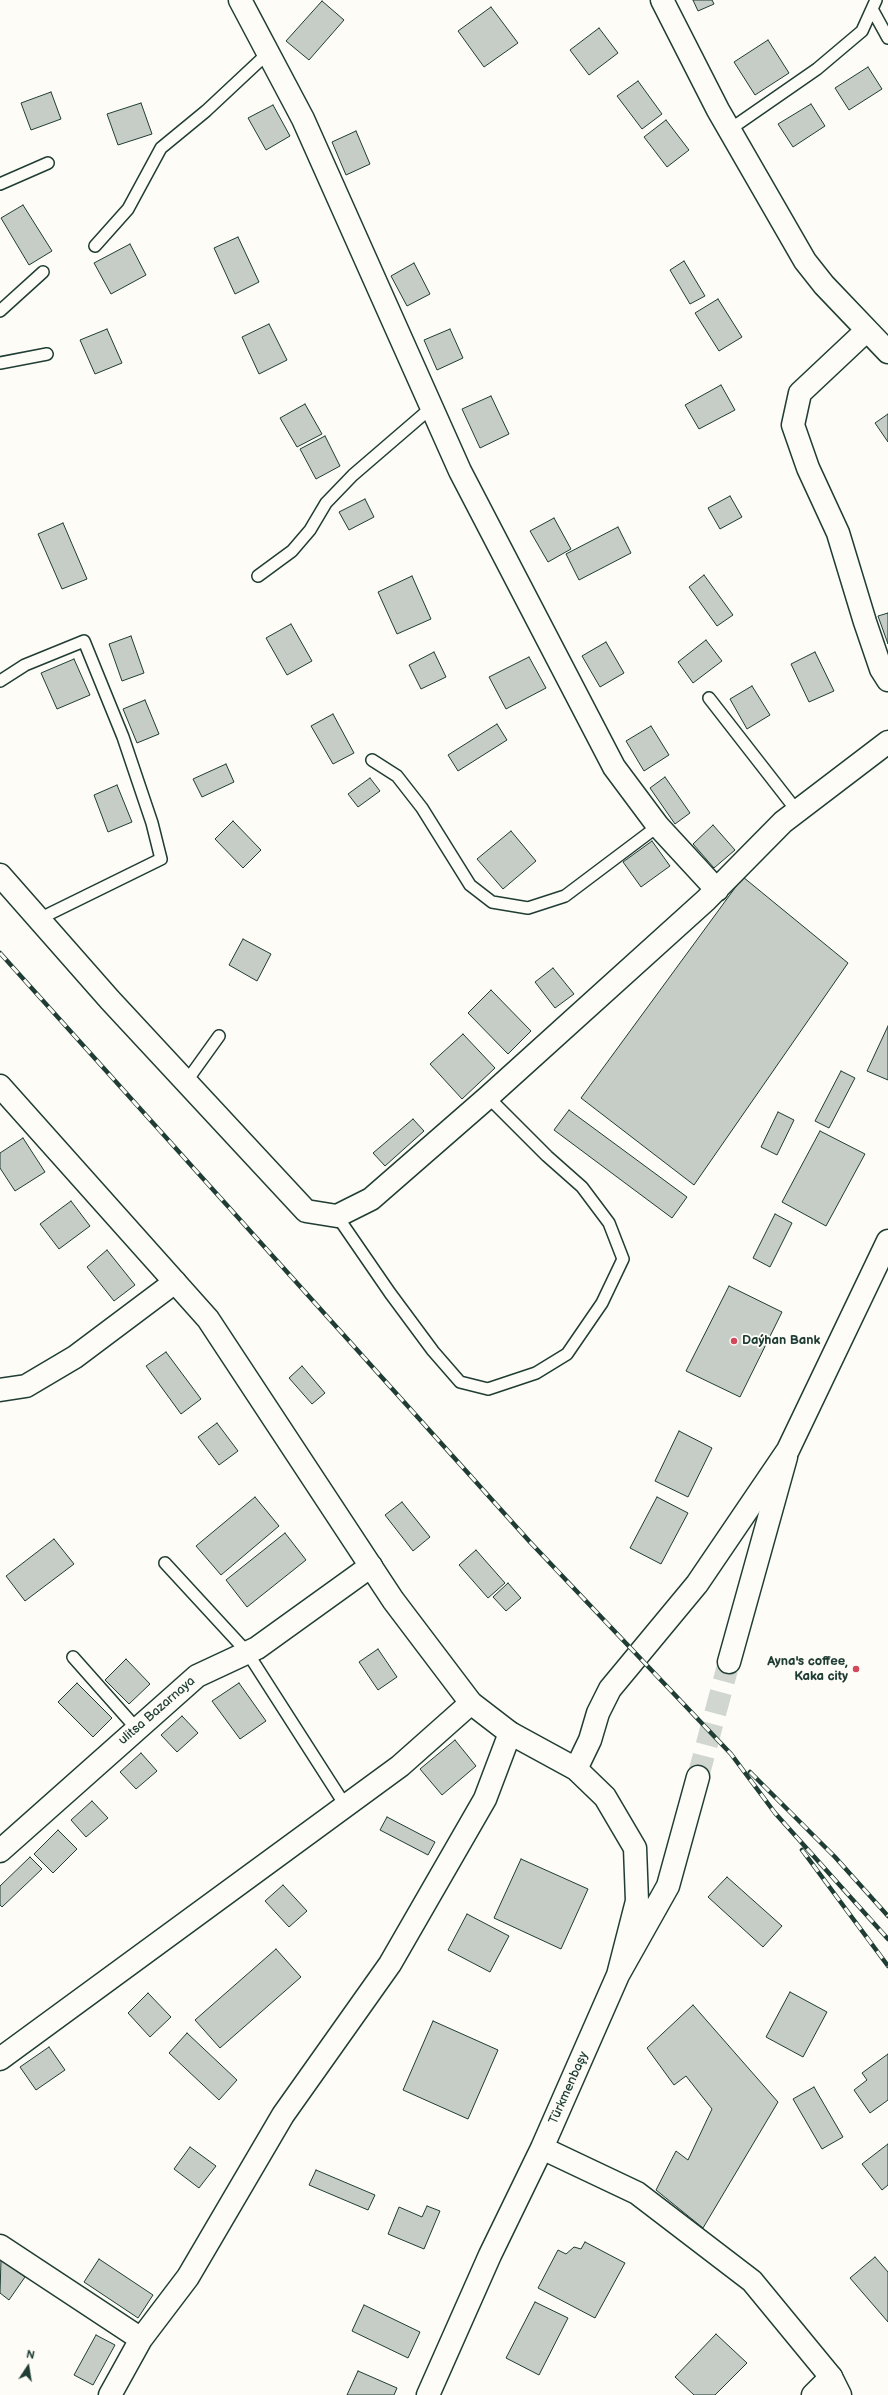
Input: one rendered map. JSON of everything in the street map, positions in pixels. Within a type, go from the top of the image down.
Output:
[{"type":"street","points":[[240,0],[303,119],[460,471],[614,767],[658,826],[717,890]]},
{"type":"street","points":[[662,0],[729,130],[805,261],[881,341],[800,393],[793,425],[808,468],[838,533],[886,671]]},
{"type":"street","points":[[0,875],[110,1000],[306,1211],[337,1216],[371,1199],[488,1097],[717,890],[783,822],[888,742]]},
{"type":"street","points":[[0,1086],[208,1319],[393,1600],[471,1703],[510,1733],[576,1769],[605,1798],[635,1848],[637,1901],[618,1975]]},
{"type":"street","points":[[576,1769],[590,1740],[598,1713],[610,1689],[697,1584],[788,1450],[888,1241]]},
{"type":"street","points":[[0,1390],[26,1386],[75,1357],[175,1282]]},
{"type":"street","points":[[729,1662],[788,1450]]},
{"type":"street","name":"ulitsa Bazarnaya","points":[[0,1852],[136,1728],[197,1676],[257,1648],[371,1566]]},
{"type":"street","points":[[0,2060],[400,1766],[471,1703]]},
{"type":"street","points":[[110,2395],[140,2339],[188,2277],[283,2115],[390,1964],[484,1799],[510,1733]]},
{"type":"street","name":"Türkmenbaşy","points":[[428,2395],[490,2255],[542,2148],[618,1975],[668,1886],[698,1777]]},
{"type":"street","points":[[542,2148],[637,2193],[752,2281],[836,2386],[813,2395]]},
{"type":"street","points":[[0,2246],[140,2339]]},
{"type":"lane","points":[[729,130],[816,69],[862,31],[874,4]]},
{"type":"lane","points":[[874,4],[888,38]]},
{"type":"lane","points":[[95,246],[128,209],[161,148],[206,111],[268,52]]},
{"type":"lane","points":[[0,184],[48,163]]},
{"type":"lane","points":[[0,311],[43,272]]},
{"type":"lane","points":[[0,363],[47,354]]},
{"type":"lane","points":[[258,576],[292,551],[310,530],[326,503],[353,474],[432,407]]},
{"type":"lane","points":[[0,681],[25,665],[84,641],[123,737],[152,822],[161,859],[39,919]]},
{"type":"lane","points":[[709,698],[797,811]]},
{"type":"lane","points":[[372,760],[397,776],[422,808],[470,885],[492,902],[528,908],[565,896],[658,826]]},
{"type":"lane","points":[[186,1082],[218,1036]]},
{"type":"lane","points":[[337,1216],[390,1293],[433,1351],[460,1382],[488,1390],[536,1373],[566,1354],[602,1303],[623,1259],[610,1223],[582,1188],[547,1156],[488,1097]]},
{"type":"lane","points":[[165,1563],[247,1652],[345,1805]]},
{"type":"lane","points":[[73,1657],[136,1728]]},
{"type":"building","points":[[693,0],[712,0],[714,4],[698,11]]},
{"type":"building","points":[[322,1],[344,20],[309,60],[286,41]]},
{"type":"building","points":[[491,7],[518,43],[484,67],[458,31]]},
{"type":"building","points":[[599,28],[618,53],[589,75],[570,50]]},
{"type":"building","points":[[768,40],[789,73],[755,95],[734,62]]},
{"type":"building","points":[[868,67],[882,89],[849,110],[835,88]]},
{"type":"building","points":[[638,81],[662,114],[642,129],[617,96]]},
{"type":"building","points":[[51,92],[61,119],[31,130],[21,103]]},
{"type":"building","points":[[141,103],[152,134],[118,145],[107,114]]},
{"type":"building","points":[[811,104],[825,126],[793,147],[778,124]]},
{"type":"building","points":[[273,105],[290,136],[266,150],[248,118]]},
{"type":"building","points":[[666,120],[689,150],[667,167],[644,137]]},
{"type":"building","points":[[356,131],[370,164],[346,175],[332,142]]},
{"type":"building","points":[[23,205],[52,251],[29,265],[1,218]]},
{"type":"building","points":[[238,237],[259,282],[235,294],[214,248]]},
{"type":"building","points":[[130,244],[146,275],[111,294],[94,263]]},
{"type":"building","points":[[684,261],[705,296],[690,304],[670,270]]},
{"type":"building","points":[[414,263],[430,294],[407,306],[391,276]]},
{"type":"building","points":[[718,299],[742,337],[719,351],[695,313]]},
{"type":"building","points":[[269,324],[287,360],[259,374],[242,337]]},
{"type":"building","points":[[107,329],[122,363],[95,374],[80,340]]},
{"type":"building","points":[[450,329],[463,358],[437,370],[424,340]]},
{"type":"building","points":[[721,385],[735,410],[699,429],[685,405]]},
{"type":"building","points":[[491,396],[509,434],[480,448],[462,409]]},
{"type":"building","points":[[305,404],[322,434],[297,447],[280,418]]},
{"type":"building","points":[[888,414],[888,442],[875,423]]},
{"type":"building","points":[[325,436],[340,466],[316,479],[300,449]]},
{"type":"building","points":[[730,496],[742,517],[720,529],[708,508]]},
{"type":"building","points":[[365,499],[374,517],[349,530],[339,512]]},
{"type":"building","points":[[554,518],[571,549],[548,562],[530,531]]},
{"type":"building","points":[[63,523],[87,579],[62,589],[38,534]]},
{"type":"building","points":[[618,527],[631,553],[579,580],[566,554]]},
{"type":"building","points":[[704,575],[733,615],[717,626],[689,587]]},
{"type":"building","points":[[412,576],[431,619],[397,634],[378,592]]},
{"type":"building","points":[[888,613],[888,644],[878,616]]},
{"type":"building","points":[[291,624],[312,661],[287,675],[266,638]]},
{"type":"building","points":[[131,636],[144,673],[122,681],[109,644]]},
{"type":"building","points":[[706,640],[722,661],[693,683],[678,662]]},
{"type":"building","points":[[606,642],[624,673],[600,687],[582,656]]},
{"type":"building","points":[[434,652],[446,677],[421,689],[409,665]]},
{"type":"building","points":[[815,652],[834,691],[809,702],[791,664]]},
{"type":"building","points":[[529,657],[546,688],[506,709],[489,677]]},
{"type":"building","points":[[74,659],[90,695],[57,709],[41,673]]},
{"type":"building","points":[[752,686],[770,715],[747,729],[730,699]]},
{"type":"building","points":[[145,700],[159,734],[137,743],[123,709]]},
{"type":"building","points":[[333,714],[354,753],[333,764],[311,726]]},
{"type":"building","points":[[497,724],[507,740],[458,771],[448,755]]},
{"type":"building","points":[[651,726],[669,755],[644,771],[626,741]]},
{"type":"building","points":[[226,764],[234,782],[202,797],[193,779]]},
{"type":"building","points":[[665,777],[690,813],[675,824],[650,788]]},
{"type":"building","points":[[370,778],[380,791],[358,807],[348,794]]},
{"type":"building","points":[[117,785],[132,822],[108,832],[94,795]]},
{"type":"building","points":[[233,821],[261,850],[243,868],[215,839]]},
{"type":"building","points":[[713,825],[735,850],[714,868],[693,844]]},
{"type":"building","points":[[511,831],[536,861],[503,889],[477,859]]},
{"type":"building","points":[[652,841],[670,866],[641,887],[623,862]]},
{"type":"building","points":[[743,877],[848,963],[694,1185],[581,1098]]},
{"type":"building","points":[[243,939],[271,954],[257,981],[229,965]]},
{"type":"building","points":[[553,968],[574,994],[555,1008],[535,982]]},
{"type":"building","points":[[491,990],[531,1031],[508,1054],[468,1013]]},
{"type":"building","points":[[888,1026],[888,1080],[867,1071]]},
{"type":"building","points":[[463,1034],[495,1068],[462,1099],[430,1064]]},
{"type":"building","points":[[841,1071],[855,1078],[829,1128],[815,1121]]},
{"type":"building","points":[[569,1110],[687,1197],[672,1218],[554,1130]]},
{"type":"building","points":[[778,1112],[794,1120],[777,1155],[761,1147]]},
{"type":"building","points":[[413,1119],[424,1131],[385,1166],[373,1153]]},
{"type":"building","points":[[820,1131],[865,1154],[826,1226],[782,1202]]},
{"type":"building","points":[[23,1138],[45,1172],[15,1191],[0,1168],[0,1153]]},
{"type":"building","points":[[71,1201],[90,1226],[59,1249],[40,1224]]},
{"type":"building","points":[[775,1214],[792,1223],[770,1267],[753,1258]]},
{"type":"building","points":[[107,1250],[135,1285],[114,1301],[87,1267]]},
{"type":"building","name":"Daýhan Bank","points":[[729,1286],[782,1312],[740,1397],[686,1371]]},
{"type":"building","points":[[166,1352],[201,1399],[181,1414],[146,1366]]},
{"type":"building","points":[[302,1366],[325,1393],[312,1404],[289,1378]]},
{"type":"building","points":[[217,1423],[238,1451],[219,1465],[198,1437]]},
{"type":"building","points":[[679,1431],[712,1448],[688,1497],[655,1481]]},
{"type":"building","points":[[255,1497],[279,1526],[221,1575],[196,1546]]},
{"type":"building","points":[[657,1497],[688,1513],[661,1564],[630,1548]]},
{"type":"building","points":[[402,1502],[430,1537],[413,1551],[385,1515]]},
{"type":"building","points":[[285,1533],[306,1560],[247,1607],[226,1580]]},
{"type":"building","points":[[54,1539],[74,1564],[25,1601],[6,1576]]},
{"type":"building","points":[[476,1550],[505,1583],[488,1598],[459,1565]]},
{"type":"building","points":[[508,1583],[521,1598],[506,1611],[493,1597]]},
{"type":"building","points":[[378,1649],[397,1677],[378,1690],[359,1662]]},
{"type":"building","points":[[126,1659],[150,1684],[129,1704],[105,1680]]},
{"type":"building","points":[[77,1683],[112,1718],[93,1737],[58,1702]]},
{"type":"building","points":[[239,1683],[266,1721],[240,1739],[212,1701]]},
{"type":"building","points":[[182,1716],[198,1733],[177,1752],[161,1735]]},
{"type":"building","points":[[455,1740],[476,1766],[442,1795],[420,1769]]},
{"type":"building","points":[[141,1753],[157,1771],[136,1789],[120,1772]]},
{"type":"building","points":[[92,1801],[108,1818],[86,1837],[71,1820]]},
{"type":"building","points":[[387,1817],[435,1842],[428,1855],[380,1830]]},
{"type":"building","points":[[58,1830],[77,1849],[53,1873],[34,1854]]},
{"type":"building","points":[[30,1857],[42,1869],[2,1907],[0,1905],[0,1886]]},
{"type":"building","points":[[521,1859],[588,1889],[561,1949],[494,1918]]},
{"type":"building","points":[[727,1877],[782,1926],[763,1947],[708,1897]]},
{"type":"building","points":[[283,1885],[307,1911],[289,1927],[265,1901]]},
{"type":"building","points":[[467,1914],[509,1936],[490,1972],[448,1950]]},
{"type":"building","points":[[276,1949],[301,1977],[220,2048],[195,2020]]},
{"type":"building","points":[[790,1992],[827,2012],[803,2057],[766,2037]]},
{"type":"building","points":[[148,1993],[171,2017],[150,2037],[128,2013]]},
{"type":"building","points":[[693,2005],[778,2102],[703,2228],[656,2190],[676,2151],[688,2160],[712,2109],[686,2076],[674,2085],[647,2048]]},
{"type":"building","points":[[433,2021],[498,2050],[468,2119],[403,2090]]},
{"type":"building","points":[[187,2033],[237,2080],[219,2100],[169,2053]]},
{"type":"building","points":[[49,2047],[65,2070],[36,2090],[20,2067]]},
{"type":"building","points":[[888,2054],[888,2100],[870,2113],[854,2090],[867,2080],[862,2073]]},
{"type":"building","points":[[814,2087],[843,2137],[822,2149],[793,2099]]},
{"type":"building","points":[[888,2144],[888,2185],[882,2190],[862,2164]]},
{"type":"building","points":[[190,2147],[216,2166],[199,2188],[174,2169]]},
{"type":"building","points":[[316,2170],[375,2195],[368,2210],[309,2185]]},
{"type":"building","points":[[427,2206],[440,2211],[424,2249],[388,2234],[399,2207],[422,2217]]},
{"type":"building","points":[[585,2242],[625,2263],[595,2318],[538,2288],[558,2250],[566,2254],[574,2247],[581,2249]]},
{"type":"building","points":[[875,2257],[888,2272],[888,2322],[850,2278]]},
{"type":"building","points":[[99,2259],[153,2295],[138,2318],[84,2282]]},
{"type":"building","points":[[1,2260],[25,2277],[9,2300],[0,2293]]},
{"type":"building","points":[[535,2302],[568,2318],[539,2375],[506,2358]]},
{"type":"building","points":[[364,2305],[420,2332],[408,2358],[352,2331]]},
{"type":"building","points":[[716,2334],[747,2363],[715,2395],[694,2395],[675,2377]]},
{"type":"building","points":[[96,2335],[115,2345],[93,2385],[74,2375]]},
{"type":"building","points":[[358,2371],[397,2388],[394,2395],[347,2395]]},
{"type":"tunnel","points":[[698,1777],[729,1662]]},
{"type":"railway","points":[[0,953],[530,1542],[731,1754],[775,1813],[888,1939]]},
{"type":"railway","points":[[750,1772],[835,1857],[888,1916]]},
{"type":"railway","points":[[802,1850],[888,1966]]},
{"type":"place","name":"Daýhan Bank","points":[[734,1341]]},
{"type":"place","name":"Ayna's coffee, Kaka city","points":[[856,1669]]}]
